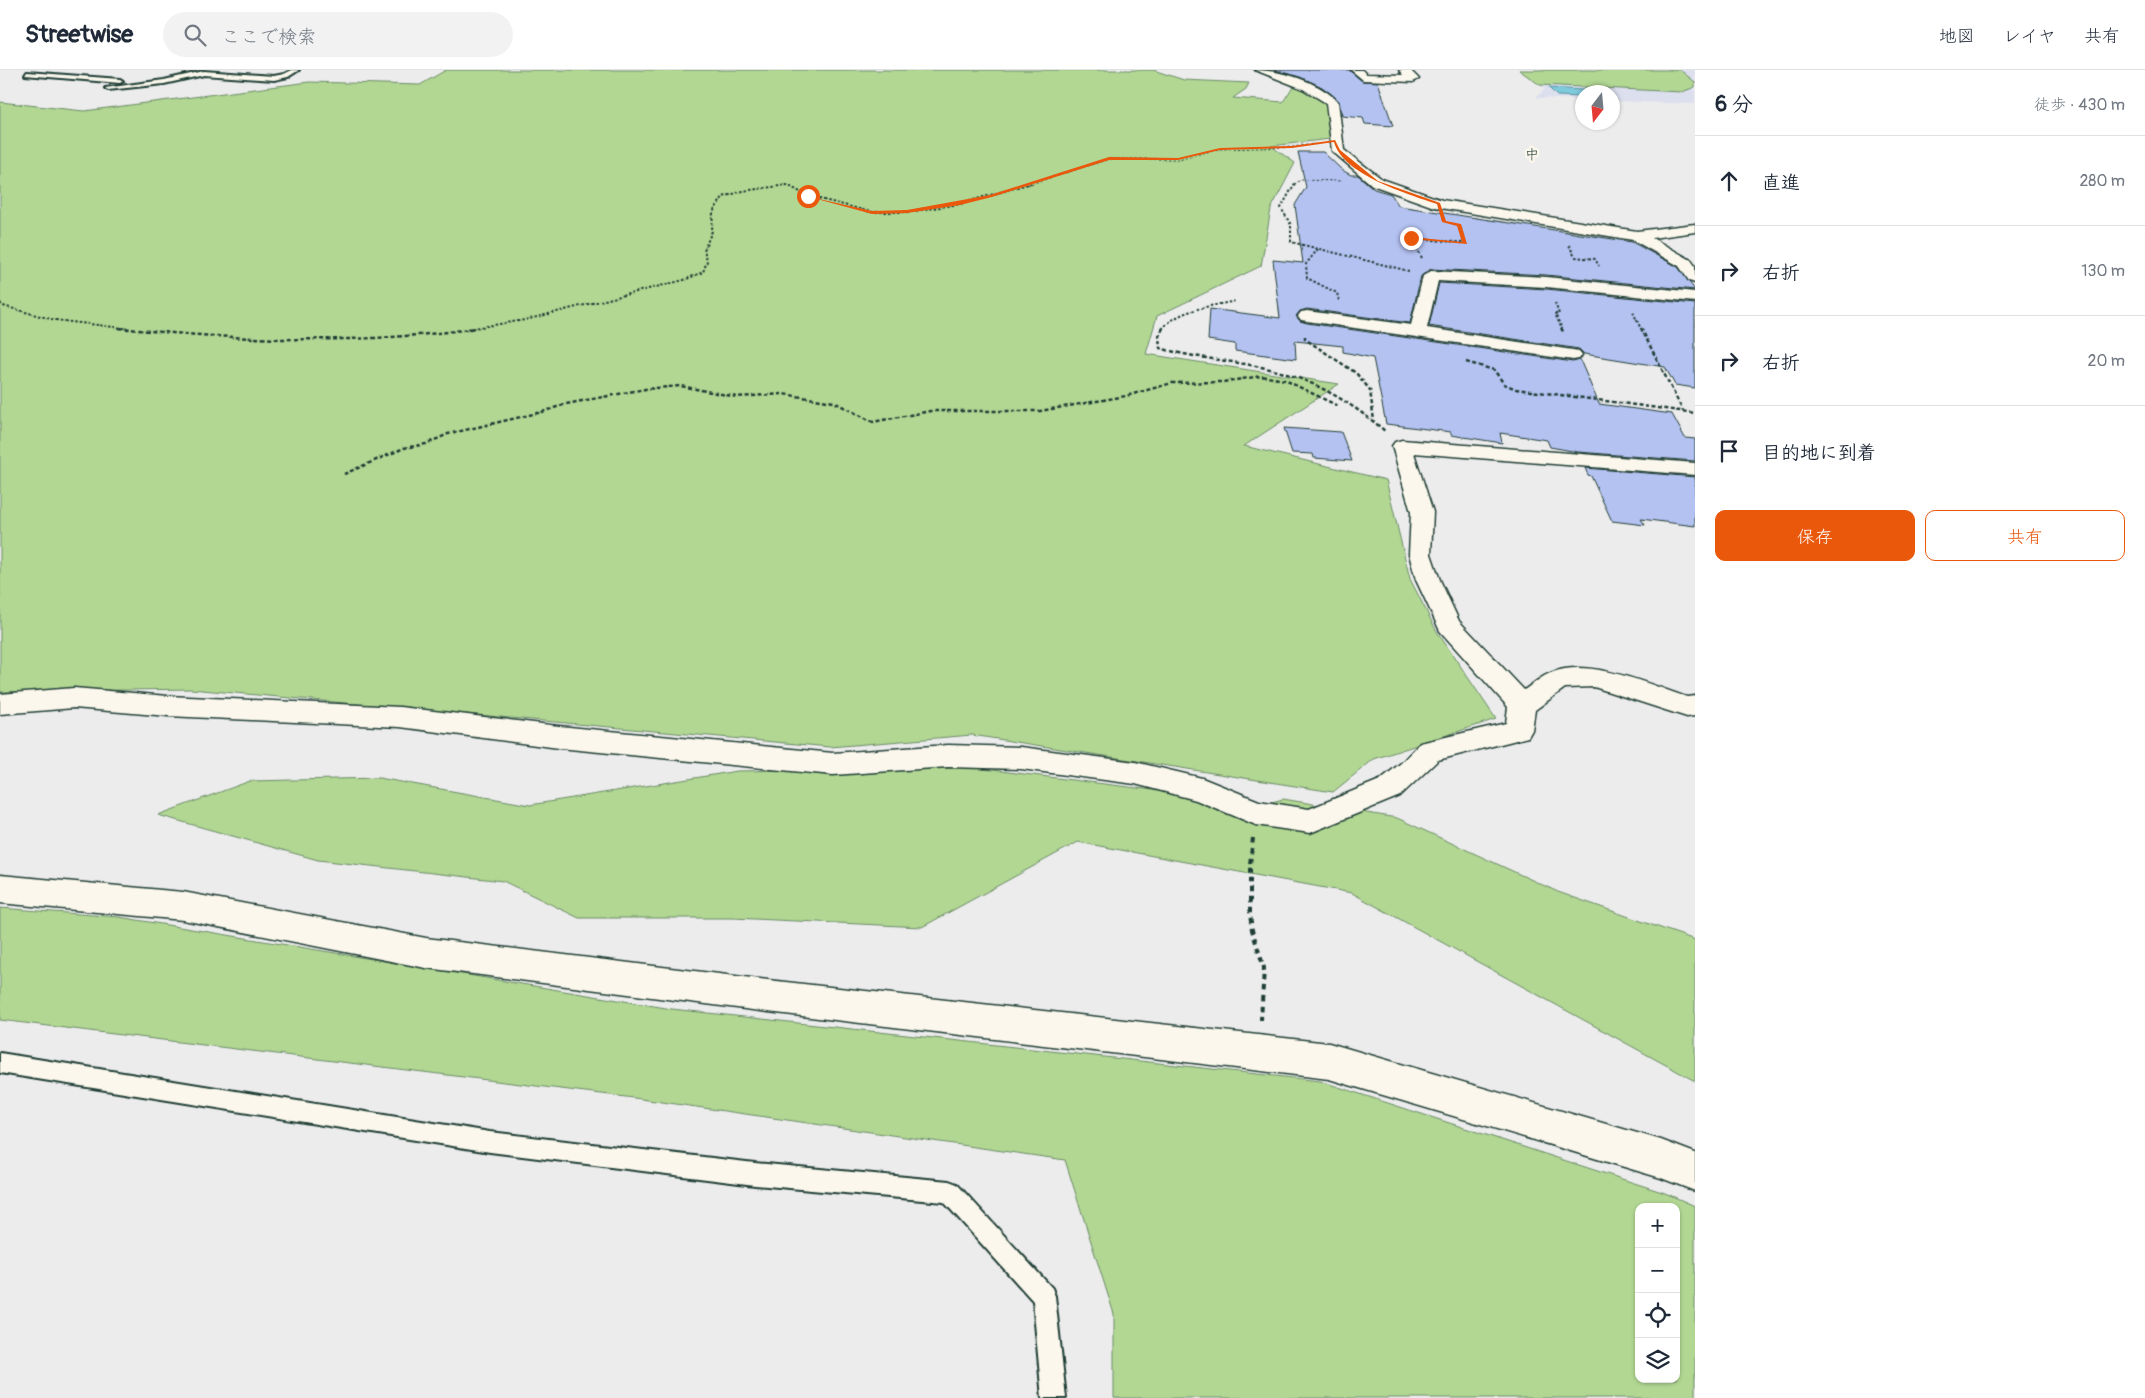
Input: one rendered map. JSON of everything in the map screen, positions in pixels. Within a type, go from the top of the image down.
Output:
[{"type":"street","points":[[1260,70],[1297,82],[1332,102],[1335,141],[1338,151],[1377,182],[1439,204],[1637,236],[1695,228]]},
{"type":"street","points":[[1356,70],[1363,77],[1413,79],[1404,70]]},
{"type":"street","points":[[1637,236],[1685,263],[1695,278]]},
{"type":"street","points":[[1418,330],[1431,276],[1546,282],[1617,289],[1691,300]]},
{"type":"street","points":[[1307,316],[1418,330],[1442,337],[1573,355]]},
{"type":"street","points":[[1522,704],[1449,625],[1431,588],[1420,554],[1422,512],[1402,446],[1695,469]]},
{"type":"street","points":[[0,704],[74,698],[168,706],[400,718],[559,737],[832,764],[948,756],[1021,758],[1135,773],[1202,790],[1256,813],[1310,820],[1390,788],[1411,772],[1430,751],[1467,744],[1518,730],[1522,704],[1560,679],[1595,678],[1687,707],[1695,706]]},
{"type":"street","points":[[0,889],[183,906],[426,953],[768,996],[1329,1061],[1652,1156],[1695,1172]]},
{"type":"lane","points":[[179,71],[261,78],[286,76],[296,70]]},
{"type":"lane","points":[[108,88],[152,84],[204,73]]},
{"type":"lane","points":[[26,74],[152,84]]},
{"type":"lane","points":[[0,1063],[490,1142],[755,1174],[948,1192],[1044,1296],[1054,1398]]},
{"type":"path","points":[[0,303],[3,306],[55,320],[163,332],[348,340],[454,331],[525,320],[684,280],[702,272],[707,260],[704,250],[712,231],[713,212],[723,197],[743,191],[787,185],[808,196],[872,212],[907,212],[960,204],[991,196],[1109,159],[1178,159],[1220,149],[1292,147],[1335,141]]},
{"type":"path","points":[[1377,182],[1310,180],[1295,183],[1281,208],[1291,225],[1291,242],[1431,276]]},
{"type":"path","points":[[1431,276],[1411,238],[1465,243],[1459,224],[1444,222],[1439,204]]},
{"type":"path","points":[[1558,222],[1575,256],[1595,259],[1617,289],[1683,411]]},
{"type":"path","points":[[1318,249],[1306,264],[1307,278],[1337,293],[1344,321]]},
{"type":"path","points":[[1546,282],[1559,314],[1555,314],[1573,355]]},
{"type":"path","points":[[1236,301],[1198,309],[1173,319],[1159,331],[1157,339],[1160,348],[1183,356],[1241,363],[1292,374],[1343,397],[1402,446]]},
{"type":"path","points":[[1307,316],[1305,340],[1356,373],[1370,390],[1374,421]]},
{"type":"path","points":[[1442,337],[1442,353],[1450,358],[1494,370],[1504,384],[1516,389],[1695,413]]},
{"type":"path","points":[[344,474],[404,448],[426,444],[448,434],[542,412],[566,404],[645,389],[680,386],[737,397],[782,394],[834,402],[866,420],[874,422],[930,411],[1040,410],[1126,396],[1172,383],[1223,382],[1261,376],[1285,380],[1338,406]]},
{"type":"path","points":[[1256,813],[1250,864],[1250,914],[1252,930],[1264,968],[1258,1053]]},
{"type":"shaded area","points":[[1519,70],[1695,70],[1695,104],[1620,101],[1620,85],[1575,85],[1575,100],[1536,97],[1545,89]]},
{"type":"green space","points":[[446,70],[1153,70],[1184,80],[1249,83],[1246,89],[1233,98],[1283,102],[1295,83],[1327,103],[1330,139],[1271,146],[1295,163],[1271,209],[1261,266],[1157,316],[1146,354],[1339,384],[1244,446],[1386,480],[1410,579],[1436,630],[1496,719],[1374,759],[1333,792],[972,735],[830,747],[191,689],[0,692],[0,102],[84,111],[309,82],[420,85]]},
{"type":"green space","points":[[1519,70],[1680,70],[1695,82],[1695,87],[1682,92],[1620,89],[1620,85],[1575,85],[1575,87],[1540,85]]},
{"type":"green space","points":[[968,767],[1217,798],[1245,809],[1283,799],[1397,818],[1558,892],[1695,940],[1695,1081],[1352,893],[1078,842],[922,927],[733,918],[579,918],[503,881],[318,860],[158,815],[250,781],[379,778],[530,805],[737,771]]},
{"type":"green space","points":[[0,908],[119,917],[672,1009],[1320,1081],[1665,1193],[1695,1206],[1695,1398],[1114,1398],[1114,1314],[1065,1160],[634,1098],[0,1020]]},
{"type":"water","points":[[1549,88],[1575,90],[1575,97],[1557,96]]},
{"type":"building","points":[[1274,70],[1349,70],[1362,81],[1378,82],[1393,126],[1365,124],[1363,118],[1342,116],[1339,101],[1322,87],[1300,77]]},
{"type":"building","points":[[1298,152],[1323,152],[1342,170],[1351,175],[1358,175],[1374,189],[1391,194],[1399,206],[1632,242],[1678,267],[1695,290],[1546,275],[1431,269],[1421,276],[1410,323],[1307,309],[1300,311],[1296,316],[1300,321],[1307,323],[1573,362],[1580,360],[1599,404],[1672,414],[1685,438],[1695,439],[1695,461],[1578,452],[1550,447],[1547,440],[1500,433],[1502,443],[1451,435],[1451,432],[1386,424],[1373,358],[1343,352],[1343,346],[1295,341],[1296,359],[1235,351],[1235,344],[1208,340],[1210,309],[1280,318],[1273,260],[1303,263],[1295,205],[1306,187]]},
{"type":"building","points":[[1439,283],[1546,289],[1695,304],[1695,388],[1675,385],[1665,367],[1584,354],[1579,349],[1429,326]]},
{"type":"building","points":[[1284,428],[1341,432],[1352,461],[1314,458],[1313,454],[1292,453]]},
{"type":"building","points":[[1585,468],[1695,477],[1695,526],[1641,519],[1645,525],[1612,521],[1591,476],[1588,475]]},
{"type":"district","name":"中","points":[[1532,154]]},
{"type":"route","points":[[808,196],[872,212],[907,212],[960,204],[991,196],[1109,159],[1178,159],[1220,149],[1292,147],[1335,141],[1338,151],[1362,172],[1377,182],[1439,204],[1444,222],[1459,224],[1465,243],[1411,238]]}]
